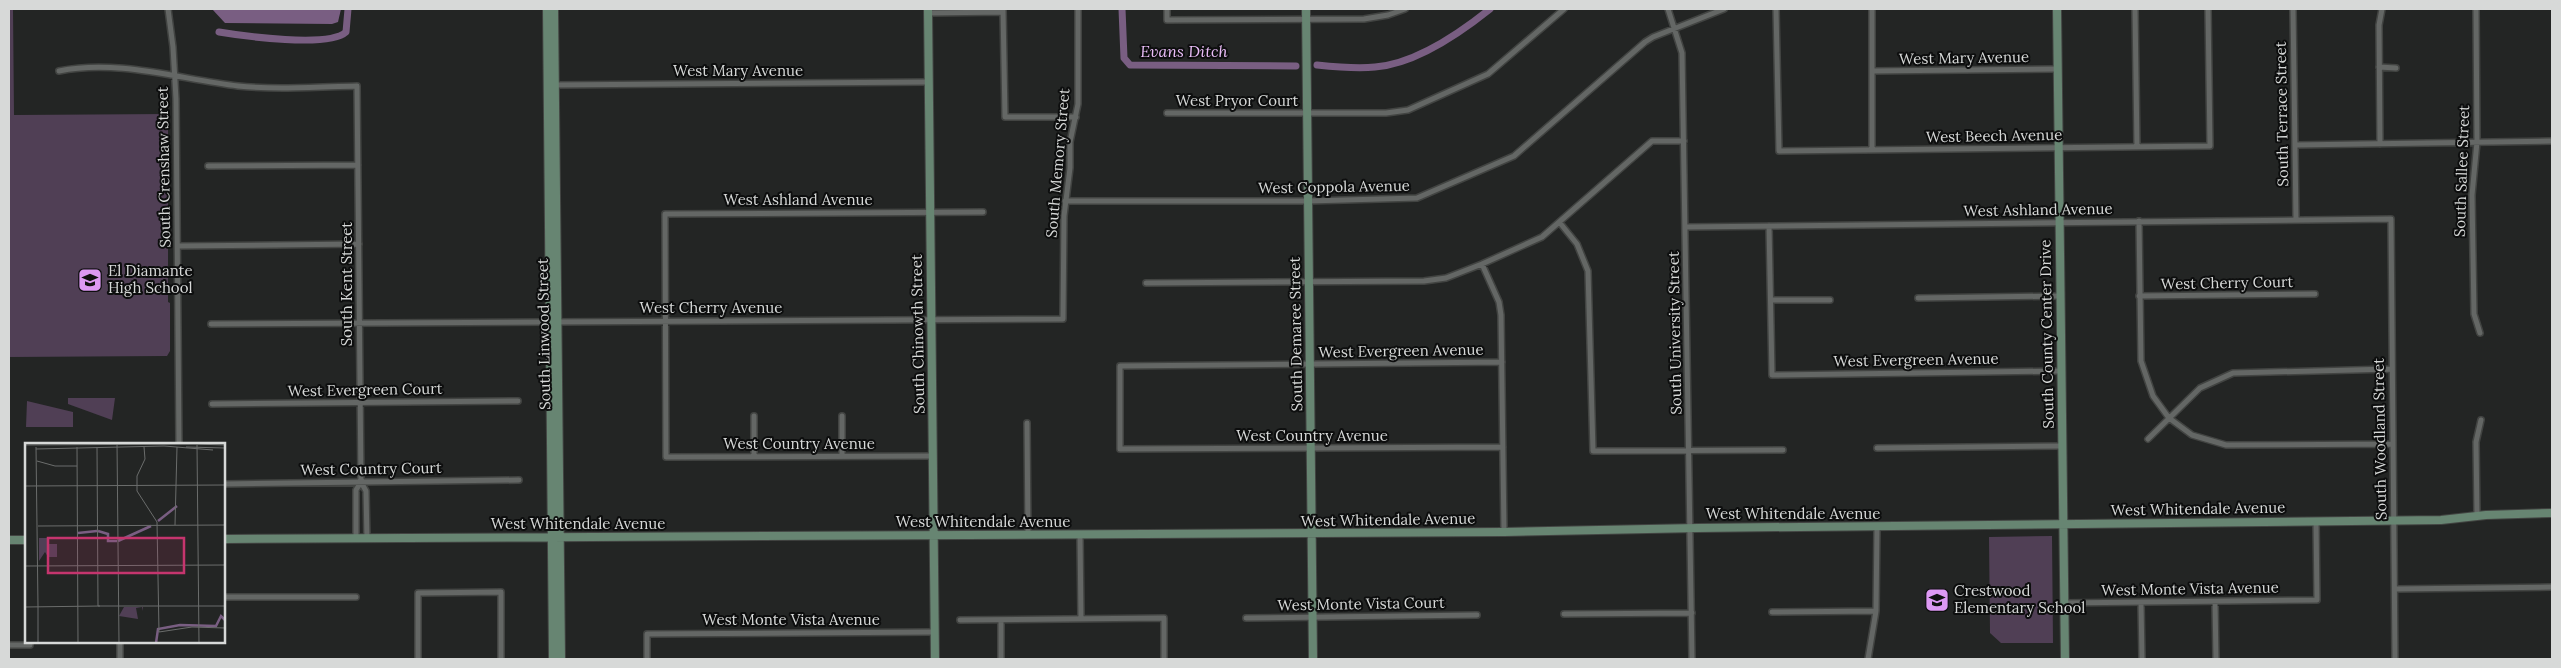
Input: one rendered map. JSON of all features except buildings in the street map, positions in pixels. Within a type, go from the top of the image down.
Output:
[{"type":"street","name":"South Crenshaw Street","points":[[168,9],[173,47],[174,75],[178,246],[179,443]]},
{"type":"street","name":"South Linwood Street","points":[[547,9],[558,322],[554,659]]},
{"type":"street","name":"South Linwood Street","points":[[554,9],[551,85],[550,320],[561,659]]},
{"type":"street","name":"South Memory Street","points":[[1063,319],[1065,201],[1070,168],[1070,142],[1078,104],[1078,9]]},
{"type":"street","points":[[1167,9],[1167,20],[1364,19],[1388,15],[1405,9]]},
{"type":"street","name":"South Demaree Street","points":[[1306,9],[1313,659]]},
{"type":"street","name":"West Pryor Court","points":[[1167,114],[1386,114],[1408,110],[1488,74],[1564,9]]},
{"type":"street","name":"South University Street","points":[[1668,9],[1682,53],[1692,659]]},
{"type":"street","name":"West Coppola Avenue","points":[[1065,201],[1308,201],[1418,198],[1506,160],[1522,149],[1645,42],[1724,9]]},
{"type":"street","name":"West Beech Avenue","points":[[1776,9],[1779,151],[2210,146],[2208,9]]},
{"type":"street","points":[[1872,9],[1872,150]]},
{"type":"street","name":"South County Center Drive","points":[[2057,9],[2065,659]]},
{"type":"street","points":[[2135,9],[2137,147]]},
{"type":"street","name":"South Terrace Street","points":[[2292,9],[2296,219]]},
{"type":"street","points":[[2380,144],[2379,26],[2382,9]]},
{"type":"street","name":"South Sallee Street","points":[[2476,9],[2478,142],[2472,200],[2474,314],[2480,333]]},
{"type":"street","points":[[928,11],[1003,10],[1004,117],[1076,117]]},
{"type":"street","name":"South Chinowth Street","points":[[928,11],[935,659]]},
{"type":"street","points":[[59,71],[91,68],[174,75]]},
{"type":"street","points":[[2379,68],[2396,68]]},
{"type":"street","name":"West Mary Avenue","points":[[1872,72],[2057,69]]},
{"type":"street","name":"South Kent Street","points":[[174,75],[249,86],[357,86],[361,482],[366,491],[367,539]]},
{"type":"street","name":"West Mary Avenue","points":[[551,85],[929,82]]},
{"type":"street","points":[[1146,283],[1436,280],[1482,264],[1531,243],[1560,223],[1652,141],[1684,141]]},
{"type":"street","points":[[2295,145],[2552,141]]},
{"type":"street","points":[[208,166],[358,164]]},
{"type":"street","name":"West Ashland Avenue","points":[[664,320],[665,214],[983,212]]},
{"type":"street","name":"West Ashland Avenue","points":[[1685,227],[2391,219]]},
{"type":"street","name":"South Woodland Street","points":[[2391,219],[2395,659]]},
{"type":"street","points":[[2139,221],[2140,350],[2143,373],[2153,396],[2169,418],[2192,435],[2226,445],[2392,444]]},
{"type":"street","points":[[1560,223],[1577,244],[1588,271],[1591,290],[1593,451],[1783,450]]},
{"type":"street","points":[[1769,226],[1771,300],[1830,300]]},
{"type":"street","points":[[178,246],[358,244]]},
{"type":"street","points":[[1482,264],[1499,302],[1502,362],[1504,532]]},
{"type":"street","name":"West Cherry Court","points":[[2139,296],[2315,294]]},
{"type":"street","points":[[1918,298],[2060,296]]},
{"type":"street","name":"West Evergreen Avenue","points":[[1771,300],[1772,375],[2061,371]]},
{"type":"street","name":"West Cherry Avenue","points":[[359,323],[550,320],[558,322],[1063,319]]},
{"type":"street","name":"West Country Avenue","points":[[664,320],[666,457],[933,456]]},
{"type":"street","points":[[211,324],[359,323]]},
{"type":"street","name":"West Evergreen Avenue","points":[[1120,449],[1120,366],[1310,366],[1502,362]]},
{"type":"street","points":[[2148,439],[2200,388],[2233,373],[2392,369]]},
{"type":"street","name":"West Evergreen Court","points":[[212,404],[518,401]]},
{"type":"street","points":[[754,416],[754,457]]},
{"type":"street","points":[[842,416],[842,456]]},
{"type":"street","points":[[2477,515],[2476,442],[2481,420]]},
{"type":"street","points":[[1028,423],[1028,535]]},
{"type":"street","points":[[1876,448],[2062,446]]},
{"type":"street","name":"West Country Avenue","points":[[1120,449],[1503,447]]},
{"type":"street","name":"West Country Court","points":[[225,484],[519,480]]},
{"type":"street","name":"South Kent Street","points":[[356,539],[356,490],[361,482]]},
{"type":"street","name":"West Whitendale Avenue","points":[[225,539],[1504,532],[1691,528],[2441,520],[2477,515],[2552,513]]},
{"type":"street","name":"West Monte Vista Avenue","points":[[2064,603],[2317,600],[2316,521]]},
{"type":"street","points":[[1868,659],[1876,611],[1877,527]]},
{"type":"street","points":[[1080,535],[1082,618]]},
{"type":"street","points":[[9,540],[25,540]]},
{"type":"street","points":[[2395,589],[2552,587]]},
{"type":"street","points":[[418,659],[418,593],[501,592],[501,659]]},
{"type":"street","points":[[225,597],[356,597]]},
{"type":"street","points":[[2215,602],[2216,659]]},
{"type":"street","points":[[2141,603],[2142,659]]},
{"type":"street","points":[[1772,612],[1876,611]]},
{"type":"street","points":[[1564,614],[1692,613]]},
{"type":"street","name":"West Monte Vista Court","points":[[1246,618],[1477,615]]},
{"type":"street","points":[[960,620],[1164,618],[1164,659]]},
{"type":"street","points":[[1001,620],[1001,659]]},
{"type":"street","name":"West Monte Vista Avenue","points":[[647,659],[647,634],[935,632]]},
{"type":"street","points":[[9,645],[30,643]]},
{"type":"street","points":[[120,643],[120,659]]},
{"type":"shaded area","name":"El Diamante High School","points":[[9,9],[13,9],[14,115],[168,114],[168,302],[170,303],[170,351],[167,356],[9,357]]},
{"type":"shaded area","points":[[212,9],[341,9],[338,22],[332,24],[225,23]]},
{"type":"shaded area","points":[[68,398],[115,398],[112,420],[68,404]]},
{"type":"shaded area","points":[[27,401],[73,412],[73,427],[26,427]]},
{"type":"shaded area","points":[[2052,536],[2053,643],[2001,643],[1990,633],[1989,537]]},
{"type":"waterway","name":"Evans Ditch","points":[[219,32],[285,40],[337,37],[346,32],[348,9]]},
{"type":"waterway","name":"Evans Ditch","points":[[1122,9],[1124,58],[1130,65],[1296,66]]},
{"type":"waterway","name":"Evans Ditch","points":[[1317,65],[1368,68],[1390,65],[1406,60],[1451,37],[1490,9]]},
{"type":"place","name":"El Diamante High School","points":[[90,280]]},
{"type":"place","name":"Crestwood Elementary School","points":[[1937,600]]}]
